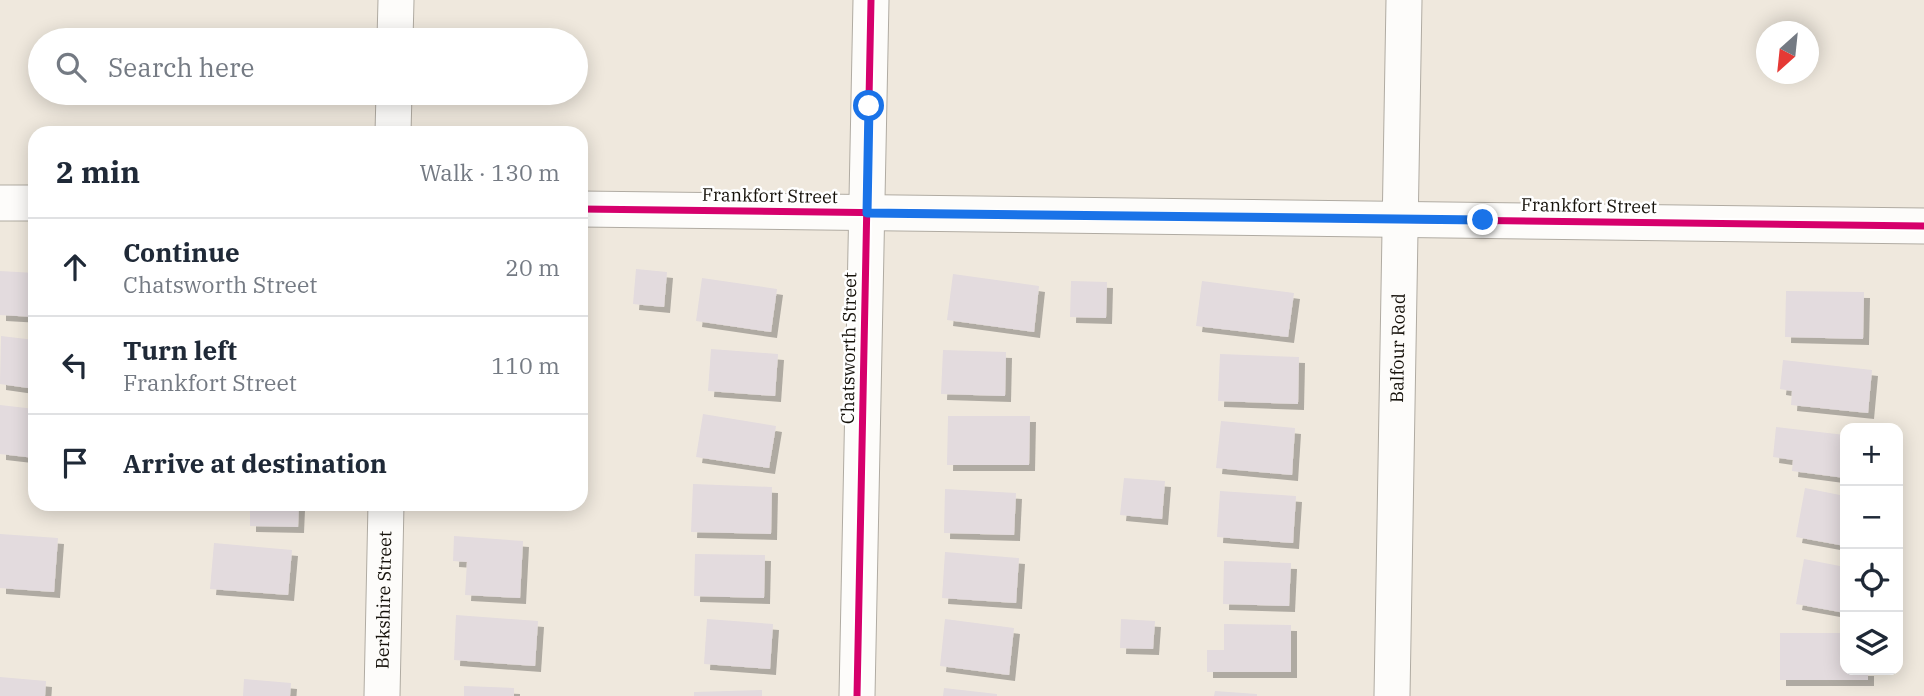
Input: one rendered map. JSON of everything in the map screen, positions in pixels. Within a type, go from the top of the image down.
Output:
[{"type":"street","points":[[395,28],[396,0]]},
{"type":"street","name":"Chatsworth Street","points":[[857,696],[872,0]]},
{"type":"street","name":"Balfour Road","points":[[1392,696],[1404,0]]},
{"type":"street","points":[[393,126],[394,105]]},
{"type":"street","points":[[0,203],[28,203]]},
{"type":"street","name":"Frankfort Street","points":[[588,209],[1924,226]]},
{"type":"street","name":"Berkshire Street","points":[[382,696],[386,511]]},
{"type":"building","points":[[636,269],[667,272],[664,307],[633,304]]},
{"type":"building","points":[[0,271],[28,273],[28,317],[0,315]]},
{"type":"building","points":[[953,274],[1039,286],[1034,332],[947,320]]},
{"type":"building","points":[[702,278],[777,289],[771,332],[696,321]]},
{"type":"building","points":[[1071,281],[1107,282],[1106,318],[1070,317]]},
{"type":"building","points":[[1202,281],[1294,293],[1288,337],[1196,326]]},
{"type":"building","points":[[1786,291],[1864,292],[1863,339],[1785,337]]},
{"type":"building","points":[[1,336],[28,339],[28,388],[0,384]]},
{"type":"building","points":[[711,349],[778,354],[775,396],[708,391]]},
{"type":"building","points":[[943,350],[1006,352],[1005,396],[941,394]]},
{"type":"building","points":[[1220,354],[1299,357],[1298,404],[1218,401]]},
{"type":"building","points":[[1783,360],[1872,370],[1868,413],[1791,405],[1792,391],[1780,389]]},
{"type":"building","points":[[0,405],[28,408],[28,457],[0,454]]},
{"type":"building","points":[[703,414],[776,426],[769,468],[696,457]]},
{"type":"building","points":[[948,416],[1030,416],[1029,465],[947,465]]},
{"type":"building","points":[[1221,421],[1295,428],[1292,475],[1216,468]]},
{"type":"building","points":[[1776,427],[1840,434],[1840,477],[1792,471],[1793,460],[1773,457]]},
{"type":"building","points":[[1124,478],[1165,481],[1162,519],[1120,515]]},
{"type":"building","points":[[693,484],[772,487],[771,534],[691,532]]},
{"type":"building","points":[[1805,488],[1840,495],[1840,545],[1796,537]]},
{"type":"building","points":[[945,489],[1016,493],[1014,535],[944,533]]},
{"type":"building","points":[[1220,491],[1296,496],[1293,543],[1217,537]]},
{"type":"building","points":[[250,511],[299,511],[298,527],[250,526]]},
{"type":"building","points":[[0,534],[58,538],[54,592],[0,588]]},
{"type":"building","points":[[454,536],[523,541],[520,598],[465,595],[467,562],[453,561]]},
{"type":"building","points":[[214,543],[292,550],[288,595],[210,589]]},
{"type":"building","points":[[945,552],[1019,558],[1016,603],[942,598]]},
{"type":"building","points":[[695,554],[765,555],[764,598],[694,596]]},
{"type":"building","points":[[1804,559],[1840,566],[1840,612],[1796,604]]},
{"type":"building","points":[[1224,561],[1291,563],[1289,606],[1223,604]]},
{"type":"building","points":[[456,615],[538,621],[535,666],[454,660]]},
{"type":"building","points":[[707,619],[773,624],[770,669],[704,664]]},
{"type":"building","points":[[945,619],[1014,628],[1009,675],[940,666]]},
{"type":"building","points":[[1121,619],[1155,621],[1153,649],[1120,648]]},
{"type":"building","points":[[1224,624],[1291,625],[1291,672],[1207,672],[1207,650],[1224,650]]},
{"type":"building","points":[[1780,633],[1840,633],[1840,675],[1868,675],[1868,680],[1780,680]]},
{"type":"building","points":[[0,677],[46,681],[45,696],[0,696]]},
{"type":"building","points":[[244,679],[291,683],[290,696],[243,696]]},
{"type":"building","points":[[464,686],[514,688],[514,696],[464,696]]},
{"type":"building","points":[[944,688],[997,694],[997,696],[943,696]]},
{"type":"building","points":[[762,690],[762,696],[694,696],[694,692]]},
{"type":"building","points":[[1215,691],[1257,694],[1257,696],[1214,696]]},
{"type":"cycle path","points":[[857,696],[871,0]]},
{"type":"cycle path","points":[[588,209],[1924,226]]},
{"type":"route","points":[[869,106],[867,213],[1483,220]]}]
